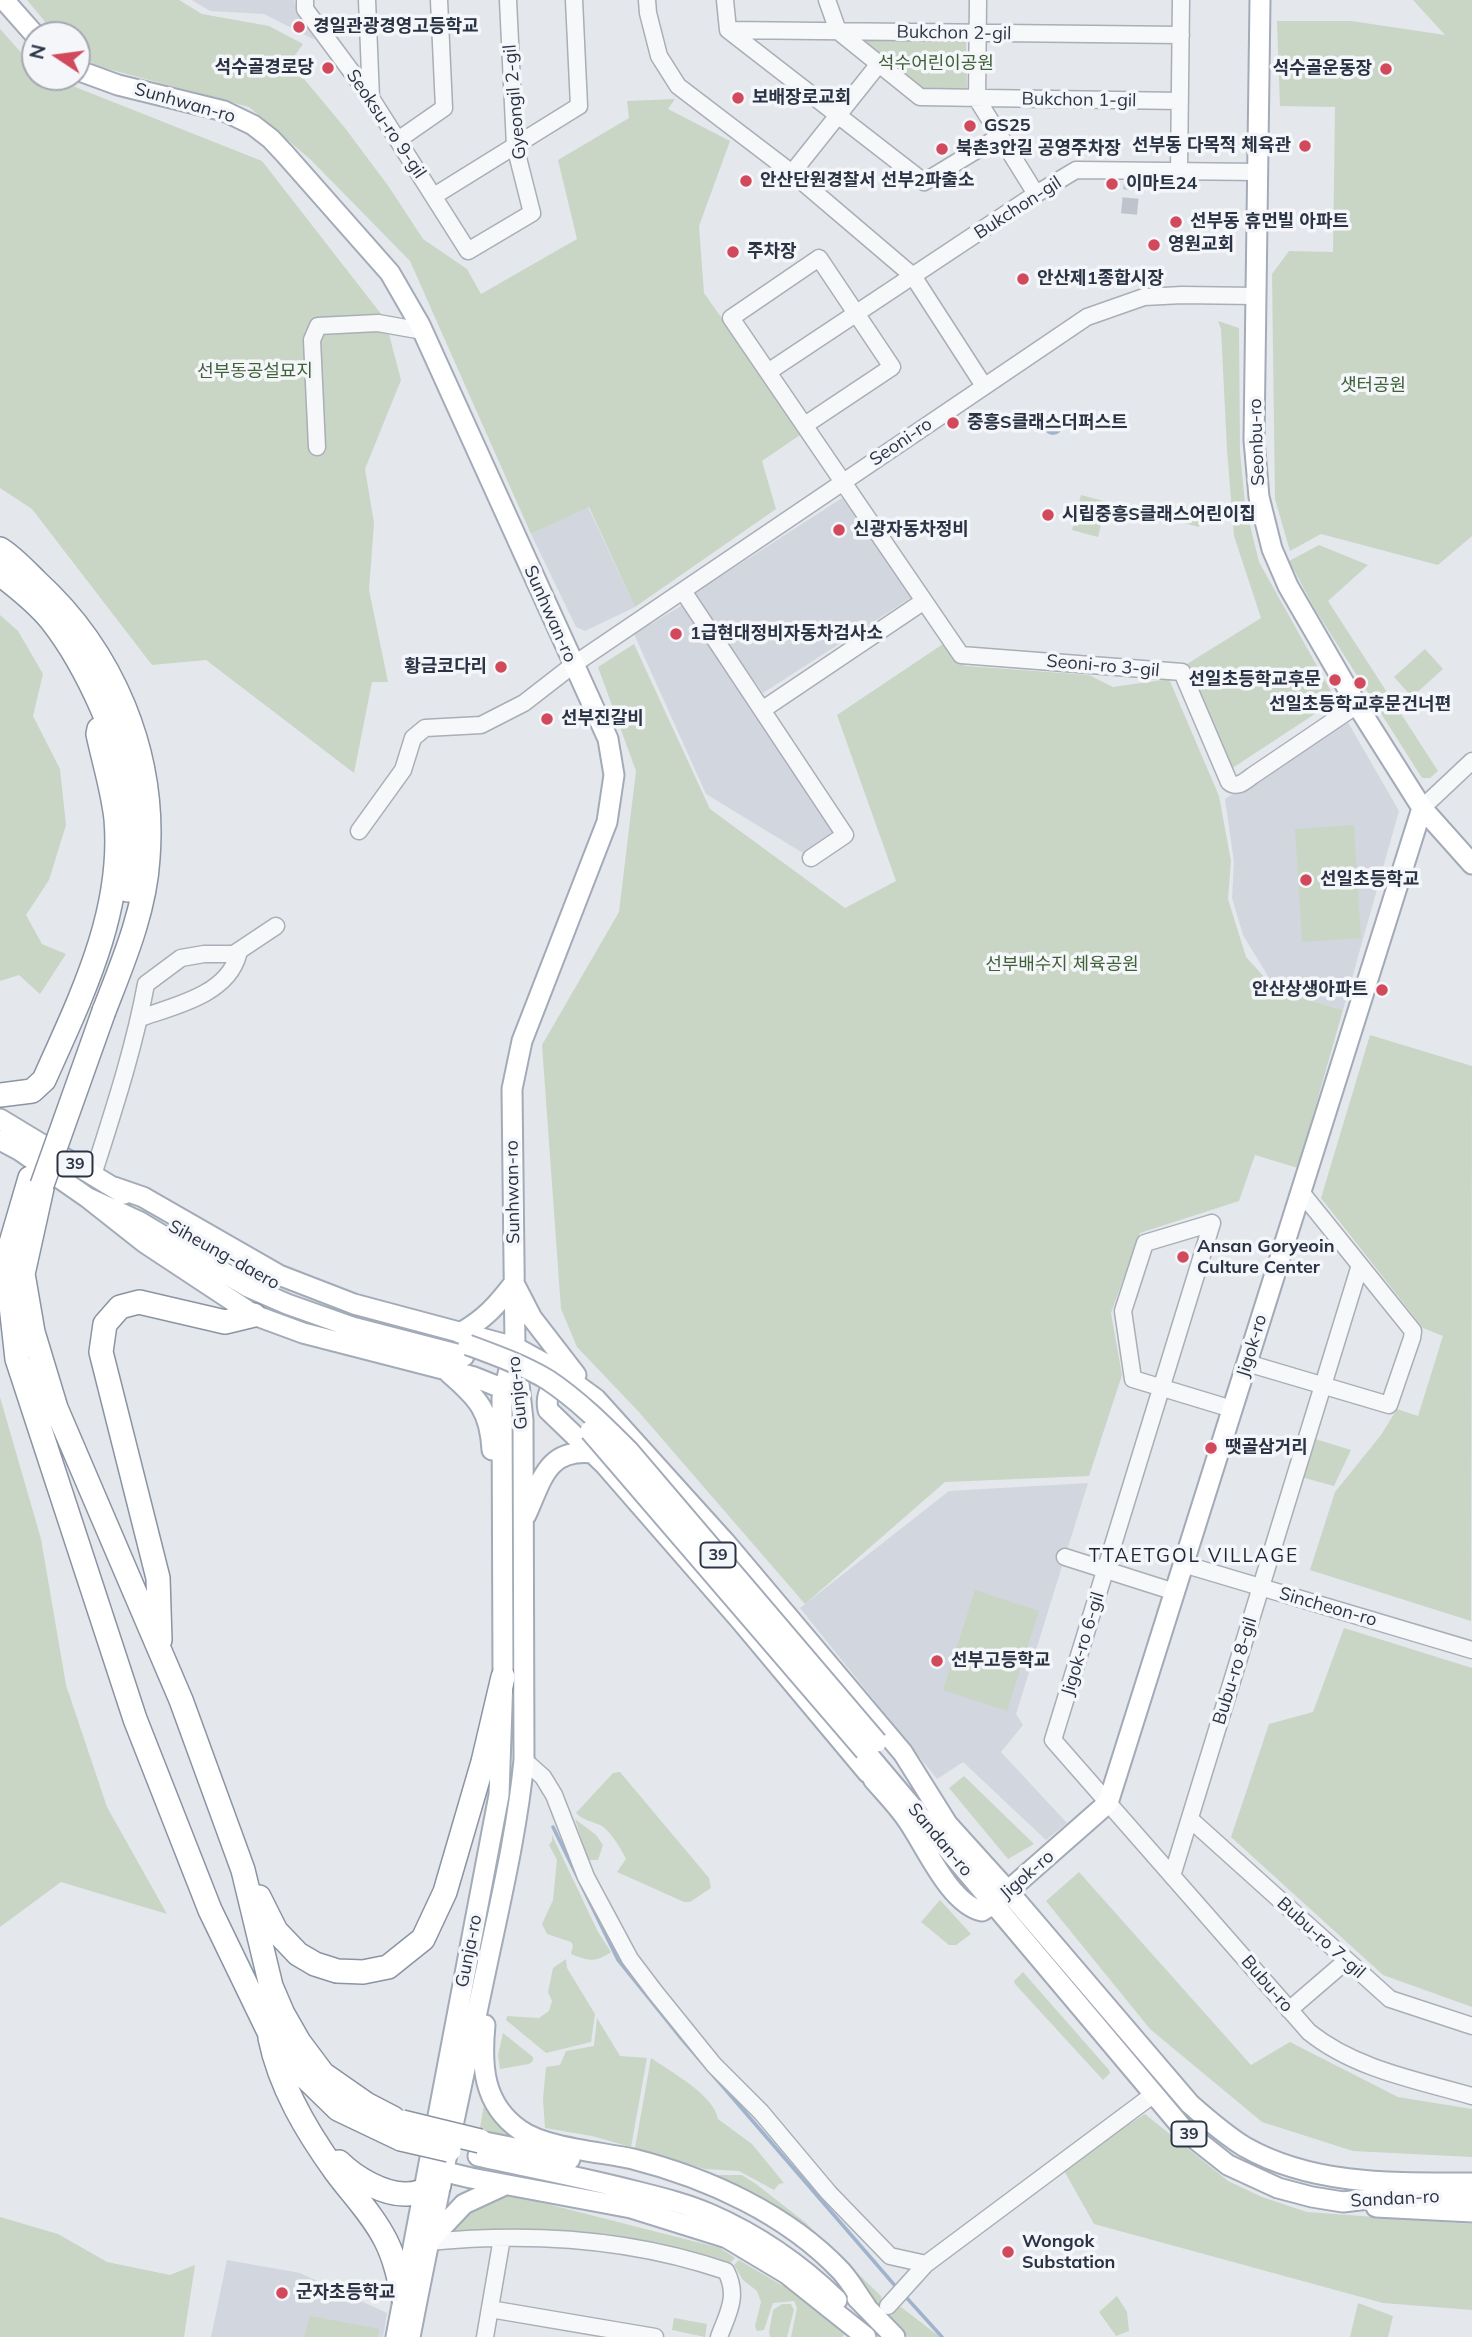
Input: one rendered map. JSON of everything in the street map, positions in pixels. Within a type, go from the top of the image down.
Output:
[{"type":"highway","points":[[0,549],[51,594],[80,627],[105,666],[125,709],[139,752],[149,805],[148,859],[141,905],[123,962],[98,1008]]},
{"type":"highway","points":[[0,574],[51,620],[84,672],[121,760],[131,804],[132,857],[127,899],[118,938],[98,1008],[6,1260],[17,1359],[135,1719],[210,1910],[268,2032],[275,2061],[292,2101],[314,2138],[386,2240],[393,2256],[403,2297]]},
{"type":"highway","points":[[0,1096],[32,1091],[44,1080],[104,933],[112,898],[116,817],[98,734],[103,712]]},
{"type":"highway","points":[[36,1181],[23,1274],[33,1332],[57,1408],[181,1700],[243,1870],[271,1986],[299,2042],[323,2074],[402,2131]]},
{"type":"highway","points":[[161,1653],[158,1578],[102,1352],[105,1324],[120,1307],[139,1302],[225,1322],[254,1315]]},
{"type":"highway","points":[[243,1870],[276,1931],[298,1954],[315,1964],[337,1971],[363,1972],[388,1967],[423,1939],[445,1892],[483,1762],[503,1677]]},
{"type":"highway","points":[[268,2032],[301,2073],[338,2109],[402,2131],[479,2149]]},
{"type":"highway","points":[[314,2138],[349,2173],[391,2192],[408,2194],[433,2179]]},
{"type":"main road","points":[[4,0],[23,21]]},
{"type":"main road","name":"Seonbu-ro","points":[[1260,0],[1254,440],[1259,497],[1272,549],[1288,586],[1357,705],[1422,808],[1472,864]]},
{"type":"main road","name":"Sunhwan-ro","points":[[91,75],[118,85],[224,111],[253,125],[285,154],[390,273],[423,331],[608,740],[614,775],[607,822],[522,1041],[512,1089],[514,1347]]},
{"type":"main road","name":"Jigok-ro","points":[[1000,1898],[1108,1803],[1422,808]]},
{"type":"main road","name":"Siheung-daero","points":[[0,1119],[114,1187],[144,1217],[248,1287],[352,1327],[464,1345]]},
{"type":"main road","name":"Siheung-daero","points":[[0,1140],[19,1150],[88,1198],[144,1217]]},
{"type":"main road","points":[[114,1187],[143,1197],[279,1275],[354,1304],[419,1320],[464,1345],[514,1347],[555,1368],[598,1402]]},
{"type":"main road","points":[[88,1198],[145,1243],[254,1315],[303,1333],[474,1377],[512,1393],[555,1419]]},
{"type":"main road","points":[[464,1345],[514,1283],[532,1318],[557,1353],[725,1542],[903,1753],[944,1833]]},
{"type":"main road","points":[[446,1369],[461,1368],[468,1363],[473,1344],[467,1337],[464,1345]]},
{"type":"main road","name":"Sandan-ro","points":[[464,1345],[497,1367],[543,1385],[608,1448],[1000,1898],[1190,2104],[1217,2127],[1245,2147],[1303,2170],[1344,2179],[1404,2183],[1472,2183]]},
{"type":"main road","name":"Gunja-ro","points":[[396,2337],[403,2297],[490,1951],[521,1794],[525,1670],[523,1523],[513,1437],[514,1347]]},
{"type":"main road","points":[[446,1369],[482,1405],[491,1430],[493,1492],[503,1535]]},
{"type":"main road","points":[[579,1387],[561,1382],[552,1387],[546,1401],[548,1410],[555,1419],[593,1453],[713,1589],[908,1821],[953,1891],[972,1909],[982,1911],[1000,1898]]},
{"type":"main road","name":"Gunja-ro","points":[[410,2337],[428,2242],[433,2179],[499,1795],[503,1677],[503,1535],[513,1437]]},
{"type":"main road","points":[[523,1523],[545,1471],[568,1453],[593,1453]]},
{"type":"main road","points":[[873,1779],[944,1833]]},
{"type":"main road","name":"Sandan-ro","points":[[1000,1898],[1185,2131],[1228,2165],[1278,2188],[1343,2202],[1401,2195],[1472,2197]]},
{"type":"main road","points":[[490,1951],[483,2044],[485,2083],[496,2106],[508,2119],[521,2131],[538,2138],[664,2168],[749,2203],[790,2228],[821,2253],[843,2273],[866,2306]]},
{"type":"main road","points":[[479,2149],[615,2169],[686,2188],[739,2210],[817,2261],[895,2337]]},
{"type":"main road","points":[[479,2149],[708,2213],[769,2246],[810,2274],[839,2302],[867,2337]]},
{"type":"main road","points":[[1344,2179],[1418,2172],[1472,2173]]},
{"type":"main road","points":[[433,2179],[506,2185],[631,2208],[727,2238],[786,2274],[867,2337]]},
{"type":"main road","points":[[428,2242],[464,2204],[506,2185]]},
{"type":"main road","points":[[1343,2202],[1373,2207],[1472,2212]]},
{"type":"street","name":"Seoksu-ro 9-gil","points":[[305,0],[305,9],[371,98],[468,251]]},
{"type":"street","points":[[367,0],[371,98]]},
{"type":"street","points":[[398,140],[444,108],[439,0]]},
{"type":"street","name":"Gyeongil 2-gil","points":[[468,251],[532,213],[515,146],[508,0]]},
{"type":"street","points":[[434,197],[579,106],[574,0]]},
{"type":"street","points":[[647,0],[659,56],[678,86],[792,173],[913,276],[984,386]]},
{"type":"street","points":[[725,0],[728,30],[924,182],[1000,136]]},
{"type":"street","points":[[827,0],[838,31]]},
{"type":"street","points":[[978,0],[977,99],[1036,194]]},
{"type":"street","points":[[1179,170],[1181,0]]},
{"type":"street","name":"Bukchon 2-gil","points":[[728,30],[1181,35]]},
{"type":"street","name":"Bukchon 1-gil","points":[[838,31],[920,97],[1180,101]]},
{"type":"street","points":[[792,173],[878,65]]},
{"type":"street","name":"Bukchon-gil","points":[[768,372],[1076,170],[1132,176],[1179,170],[1258,172]]},
{"type":"street","name":"Seoni-ro 3-gil","points":[[856,313],[819,258],[731,318],[961,655],[1182,672],[1228,782],[1232,785],[1238,785],[1357,705]]},
{"type":"street","name":"Seoni-ro","points":[[359,831],[403,770],[413,738],[425,727],[481,725],[524,703],[573,665],[1087,317],[1144,297],[1256,296]]},
{"type":"street","points":[[805,425],[892,367],[856,313]]},
{"type":"street","points":[[317,447],[312,340],[318,326],[378,323],[423,331]]},
{"type":"street","points":[[682,591],[845,835],[811,858]]},
{"type":"street","points":[[762,709],[924,601]]},
{"type":"street","name":"Jigok-ro","points":[[1422,808],[1472,761]]},
{"type":"street","points":[[93,1175],[126,1071],[146,984],[181,958],[204,954],[234,954],[276,926]]},
{"type":"street","points":[[139,1018],[184,1004],[209,990],[234,970],[237,955]]},
{"type":"street","points":[[1247,1363],[1389,1405],[1413,1331],[1301,1192]]},
{"type":"street","name":"Jigok-ro 6-gil","points":[[1108,1803],[1053,1740],[1162,1387],[1212,1223],[1145,1243],[1123,1311],[1133,1379],[1162,1387]]},
{"type":"street","name":"Bubu-ro 8-gil","points":[[1172,1876],[1360,1265]]},
{"type":"street","points":[[1162,1387],[1232,1409]]},
{"type":"street","points":[[1065,1557],[1175,1592]]},
{"type":"street","name":"Sincheon-ro","points":[[1183,1564],[1472,1650]]},
{"type":"street","points":[[524,1760],[543,1777],[554,1795],[586,1877],[630,1959],[655,1992],[714,2065],[761,2112],[829,2193],[890,2256],[920,2269]]},
{"type":"street","name":"Bubu-ro","points":[[1108,1803],[1289,2010],[1326,2046],[1348,2058],[1472,2096]]},
{"type":"street","name":"Bubu-ro 7-gil","points":[[1189,1818],[1390,1999],[1472,2025]]},
{"type":"street","points":[[1289,2010],[1346,1961]]},
{"type":"street","points":[[891,2303],[920,2269],[1154,2094]]},
{"type":"street","points":[[428,2242],[541,2237],[598,2242],[658,2251],[726,2272],[733,2284],[733,2301],[719,2337]]},
{"type":"street","points":[[485,2337],[502,2238]]},
{"type":"street","points":[[490,2309],[655,2337]]},
{"type":"shaded area","name":"경일관광경영고등학교","points":[[192,0],[294,0],[315,40],[264,14],[210,11]]},
{"type":"shaded area","points":[[842,498],[915,595],[763,693],[692,595]]},
{"type":"shaded area","points":[[588,507],[635,607],[585,631],[576,627],[531,534]]},
{"type":"shaded area","points":[[684,604],[836,834],[808,856],[706,794],[634,634]]},
{"type":"shaded area","name":"선일초등학교","points":[[1346,719],[1399,811],[1343,1010],[1277,991],[1243,935],[1232,898],[1234,862],[1225,799]]},
{"type":"shaded area","name":"선부고등학교","points":[[1088,1483],[1016,1714],[1023,1725],[1001,1752],[1067,1823],[1046,1840],[963,1762],[937,1779],[800,1608],[949,1491]]},
{"type":"shaded area","name":"군자초등학교","points":[[227,2260],[300,2273],[387,2313],[383,2337],[211,2337]]},
{"type":"green space","points":[[27,0],[179,0],[202,14],[269,26],[303,44],[290,62],[345,128],[423,239],[467,269],[481,294],[577,239],[558,160],[629,118],[627,101],[675,99],[668,109],[730,141],[699,226],[704,293],[803,433],[762,461],[776,509],[635,607],[589,507],[531,534],[410,261],[311,160],[249,107],[97,66],[91,62],[91,21],[44,21]]},
{"type":"green space","name":"샛터공원","points":[[1413,0],[1472,0],[1472,536],[1438,565],[1321,534],[1290,551],[1275,499],[1272,274],[1289,251],[1333,252],[1335,107],[1280,106],[1277,21],[1351,21],[1445,35]]},
{"type":"green space","name":"선부동공설묘지","points":[[0,29],[21,52],[21,91],[85,91],[262,161],[385,319],[401,380],[365,469],[374,523],[369,590],[388,682],[372,682],[354,773],[206,660],[152,665],[32,509],[0,488]]},
{"type":"green space","name":"석수어린이공원","points":[[868,33],[966,35],[967,93],[925,94],[861,45]]},
{"type":"green space","points":[[1218,321],[1239,328],[1240,452],[1245,504],[1259,562],[1336,700],[1231,769],[1187,664],[1261,618],[1234,536],[1221,329]]},
{"type":"green space","points":[[1081,495],[1107,502],[1098,537],[1072,530]]},
{"type":"green space","points":[[1180,506],[1203,512],[1199,527],[1176,521]]},
{"type":"green space","points":[[1319,545],[1368,565],[1328,601],[1438,771],[1430,778],[1422,778],[1316,611],[1289,561]]},
{"type":"green space","points":[[0,615],[18,631],[43,674],[33,716],[60,769],[66,825],[49,880],[26,915],[42,944],[66,954],[40,994],[19,975],[0,981]]},
{"type":"green space","name":"선부배수지 체육공원","points":[[634,644],[710,809],[845,908],[896,881],[837,715],[943,644],[955,661],[966,666],[1089,675],[1113,687],[1169,679],[1219,796],[1231,861],[1228,899],[1246,957],[1277,991],[1343,1010],[1298,1168],[1255,1155],[1239,1201],[1140,1233],[1111,1313],[1122,1375],[1089,1476],[945,1482],[805,1604],[638,1411],[577,1347],[561,1309],[542,1045],[619,912],[636,771],[598,667]]},
{"type":"green space","points":[[1425,649],[1443,669],[1412,697],[1394,677]]},
{"type":"green space","points":[[1354,825],[1361,938],[1302,942],[1295,829]]},
{"type":"green space","points":[[1370,1035],[1472,1066],[1471,1621],[1310,1570],[1335,1492],[1381,1435],[1397,1409],[1418,1416],[1443,1336],[1423,1328],[1321,1198]]},
{"type":"green space","points":[[0,1397],[41,1539],[66,1685],[107,1807],[167,1914],[61,1882],[0,1927]]},
{"type":"green space","points":[[1312,1438],[1351,1450],[1334,1486],[1301,1477]]},
{"type":"green space","points":[[975,1590],[1039,1611],[1007,1711],[943,1690]]},
{"type":"green space","points":[[1344,1628],[1472,1668],[1472,2007],[1383,1975],[1231,1837],[1269,1724],[1313,1712]]},
{"type":"green space","points":[[620,1772],[709,1878],[711,1888],[690,1902],[684,1902],[617,1872],[626,1859],[616,1841],[602,1826],[576,1813],[613,1773]]},
{"type":"green space","points":[[964,1776],[1034,1844],[1008,1859],[949,1788]]},
{"type":"green space","points":[[575,1819],[596,1835],[603,1845],[598,1860],[588,1860]]},
{"type":"green space","points":[[552,1835],[598,1932],[611,1952],[601,1958],[587,1959],[571,1954],[571,1942],[547,1934],[542,1924],[553,1900],[557,1860],[549,1845]]},
{"type":"green space","points":[[1079,1872],[1251,2065],[1290,2042],[1398,2097],[1472,2109],[1472,2157],[1353,2151],[1262,2122],[1150,2029],[1046,1901]]},
{"type":"green space","points":[[940,1900],[971,1934],[956,1945],[949,1945],[921,1922]]},
{"type":"green space","points":[[566,1959],[567,1968],[595,2014],[591,2042],[546,2053],[506,2020],[507,2016],[539,2018],[549,2011],[552,2001],[548,1992],[553,1968]]},
{"type":"green space","points":[[1023,1972],[1109,2070],[1110,2073],[1103,2080],[1015,1984],[1014,1981]]},
{"type":"green space","points":[[597,2018],[620,2056],[647,2058],[631,2147],[592,2136],[545,2128],[543,2099],[546,2067],[560,2065],[566,2051],[594,2046]]},
{"type":"green space","points":[[503,2033],[533,2057],[533,2061],[500,2069],[498,2055]]},
{"type":"green space","points":[[651,2058],[709,2101],[718,2119],[752,2144],[784,2183],[774,2190],[739,2171],[705,2169],[635,2148]]},
{"type":"green space","points":[[485,2099],[531,2145],[482,2132],[480,2128]]},
{"type":"green space","points":[[1145,2114],[1228,2181],[1262,2197],[1307,2212],[1472,2224],[1472,2310],[1383,2303],[1094,2224],[1062,2167]]},
{"type":"green space","points":[[706,2175],[742,2175],[756,2184],[806,2223],[881,2296],[891,2310],[901,2307],[940,2337],[908,2337],[873,2300]]},
{"type":"green space","points":[[512,2195],[720,2248],[735,2258],[730,2263],[731,2269],[671,2250],[449,2234],[475,2206],[490,2199]]},
{"type":"green space","points":[[0,2217],[58,2234],[107,2262],[170,2275],[195,2265],[184,2337],[0,2337]]},
{"type":"green space","points":[[739,2260],[783,2286],[788,2284],[835,2321],[845,2334],[842,2337],[791,2337],[797,2308],[794,2301],[773,2303],[764,2330],[757,2331],[755,2326],[761,2302],[757,2291],[743,2280],[734,2265]]},
{"type":"green space","points":[[1117,2296],[1127,2312],[1129,2331],[1116,2336],[1099,2312]]},
{"type":"green space","points":[[1358,2303],[1393,2316],[1388,2337],[1350,2337]]},
{"type":"green space","points":[[782,2304],[791,2304],[794,2310],[787,2337],[770,2337],[773,2310]]},
{"type":"green space","points":[[310,2316],[379,2329],[378,2337],[304,2337]]},
{"type":"green space","points":[[674,2318],[707,2324],[705,2337],[672,2330]]},
{"type":"water","points":[[1053,415],[1060,418],[1063,425],[1060,432],[1053,435],[1046,432],[1043,425],[1046,418]]},
{"type":"waterway","points":[[553,1827],[618,1960],[680,2037],[897,2288]]},
{"type":"waterway","points":[[905,2296],[942,2337]]},
{"type":"tunnel","points":[[1129,214],[1132,182]]},
{"type":"place","name":"경일관광경영고등학교","points":[[299,27]]},
{"type":"place","name":"석수골경로당","points":[[328,68]]},
{"type":"place","name":"석수골운동장","points":[[1386,69]]},
{"type":"place","name":"보배장로교회","points":[[738,98]]},
{"type":"place","name":"GS25","points":[[970,126]]},
{"type":"place","name":"선부동 다목적 체육관","points":[[1305,146]]},
{"type":"place","name":"북촌3안길 공영주차장","points":[[942,149]]},
{"type":"place","name":"안산단원경찰서 선부2파출소","points":[[746,181]]},
{"type":"place","name":"이마트24","points":[[1112,184]]},
{"type":"place","name":"선부동 휴먼빌 아파트","points":[[1176,222]]},
{"type":"place","name":"영원교회","points":[[1154,245]]},
{"type":"place","name":"주차장","points":[[733,252]]},
{"type":"place","name":"안산제1종합시장","points":[[1023,279]]},
{"type":"place","name":"중흥S클래스더퍼스트","points":[[953,423]]},
{"type":"place","name":"시립중흥S클래스어린이집","points":[[1048,515]]},
{"type":"place","name":"신광자동차정비","points":[[839,530]]},
{"type":"place","name":"1급현대정비자동차검사소","points":[[676,634]]},
{"type":"place","name":"황금코다리","points":[[501,667]]},
{"type":"place","name":"선일초등학교후문","points":[[1335,680]]},
{"type":"place","name":"선일초등학교후문건너편","points":[[1360,683]]},
{"type":"place","name":"선부진갈비","points":[[547,719]]},
{"type":"place","name":"선일초등학교","points":[[1306,880]]},
{"type":"place","name":"안산상생아파트","points":[[1382,990]]},
{"type":"place","name":"Ansan Goryeoin Culture Center","points":[[1183,1257]]},
{"type":"place","name":"땟골삼거리","points":[[1211,1448]]},
{"type":"place","name":"선부고등학교","points":[[937,1661]]},
{"type":"place","name":"Wongok Substation","points":[[1008,2252]]},
{"type":"place","name":"군자초등학교","points":[[282,2293]]},
{"type":"district","name":"TTAETGOL VILLAGE","points":[[1194,1556]]}]
